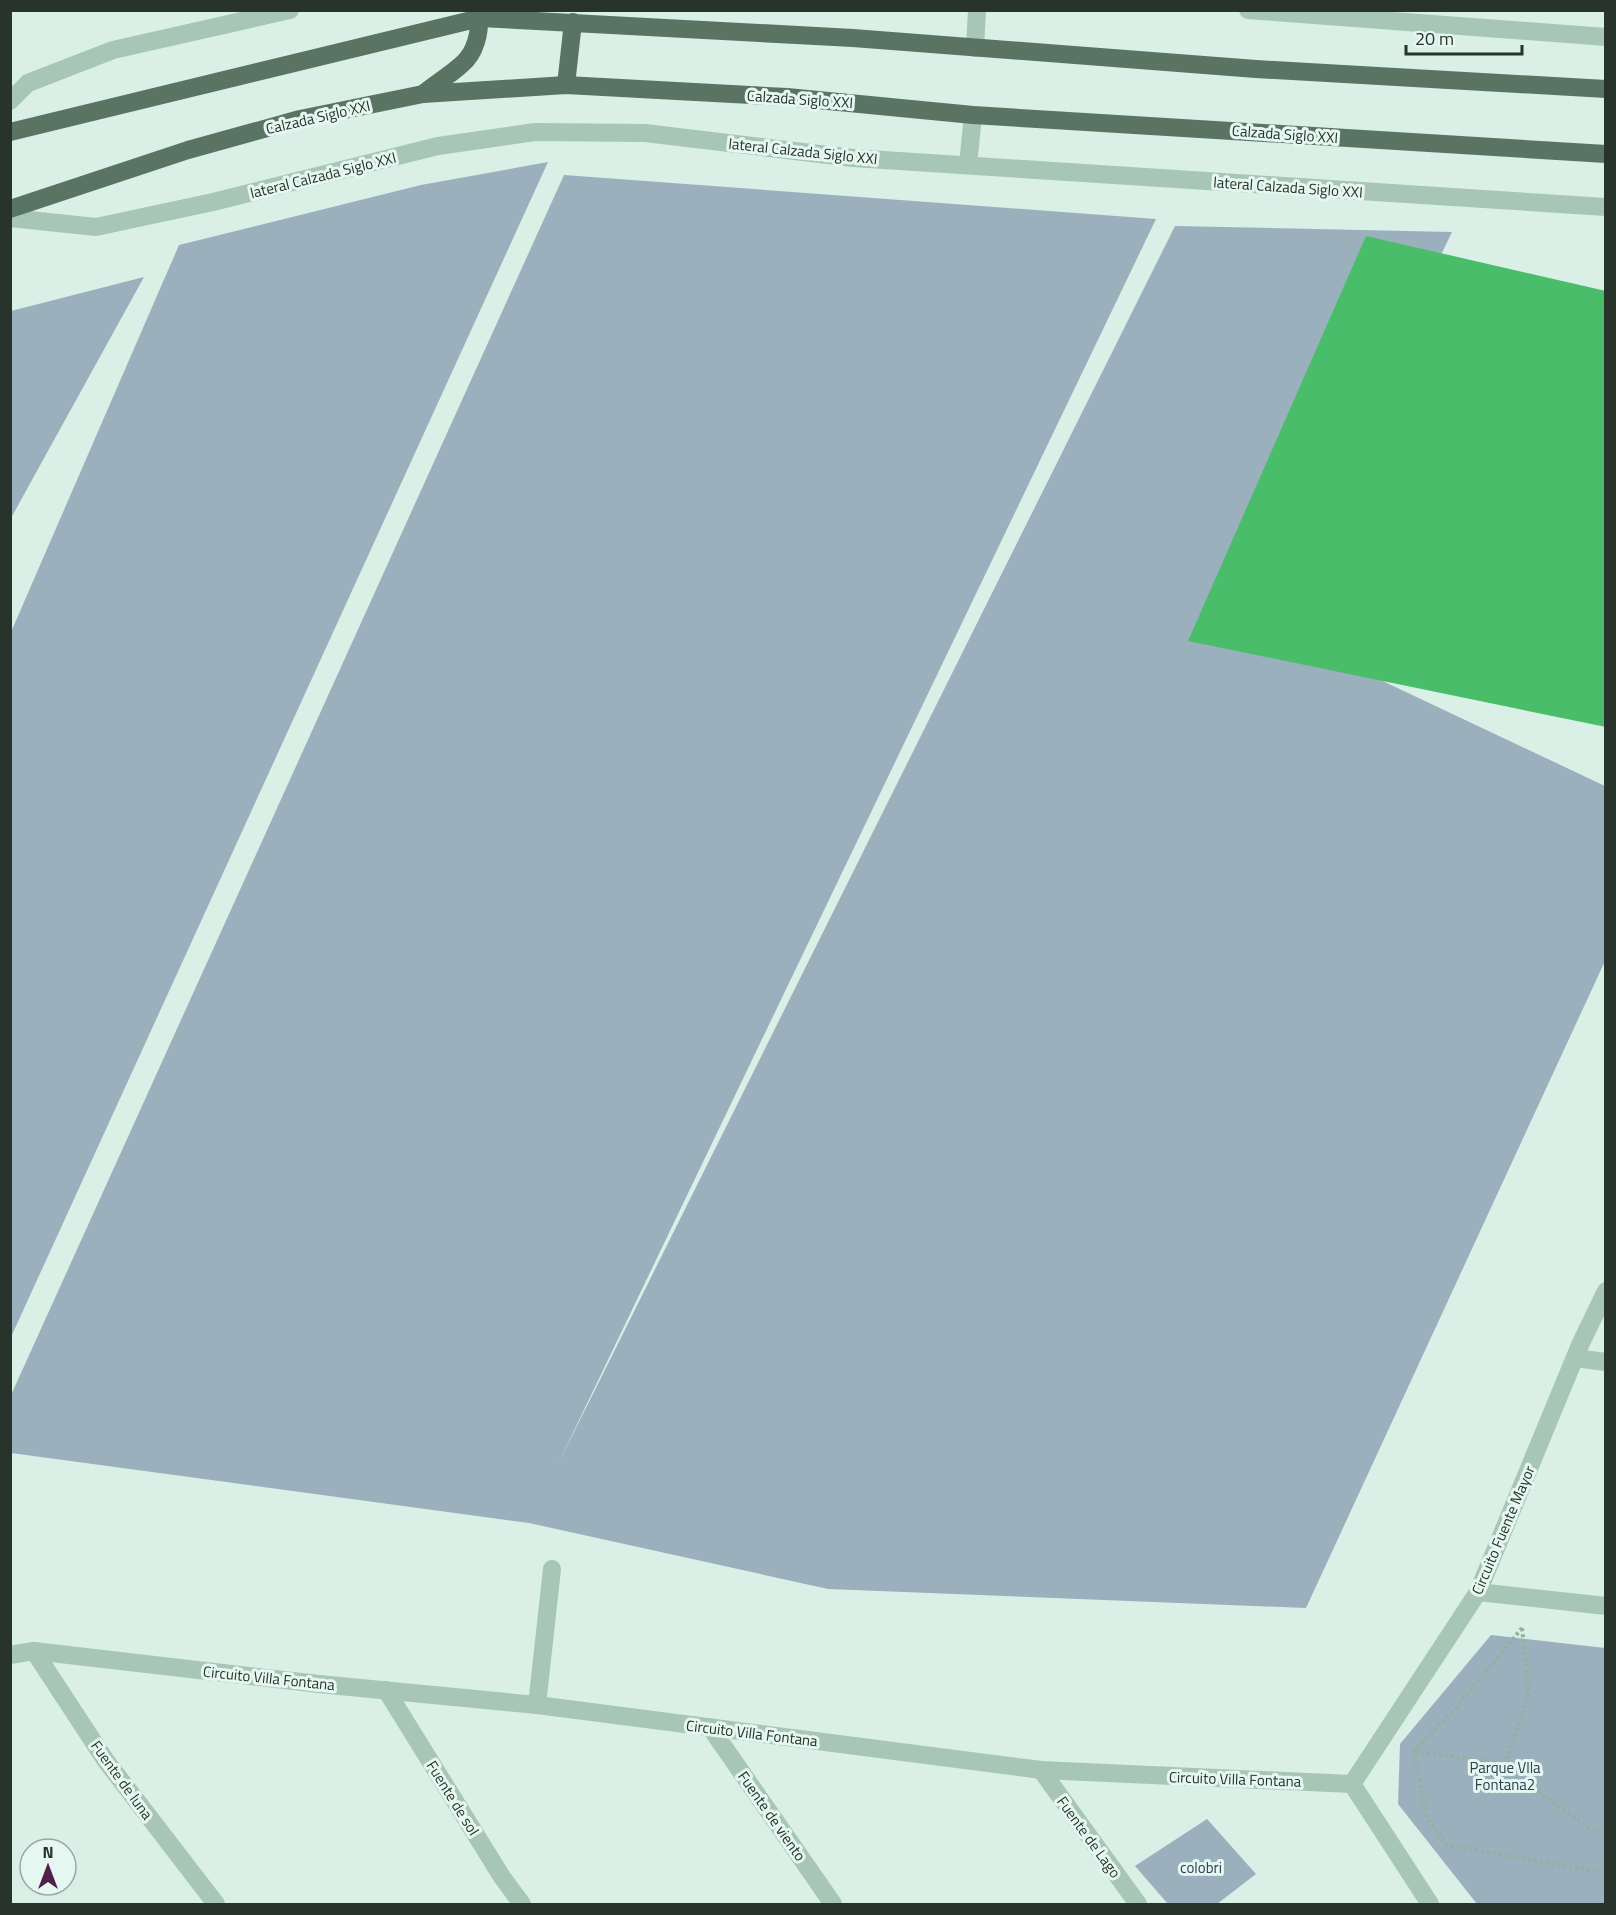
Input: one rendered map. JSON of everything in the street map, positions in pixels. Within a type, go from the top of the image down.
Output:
[{"type":"main road","points":[[10,132],[478,14],[573,22],[853,38],[1268,70],[1605,88]]},
{"type":"main road","points":[[423,94],[467,59],[476,43],[478,14]]},
{"type":"main road","points":[[566,85],[573,22]]},
{"type":"main road","name":"Calzada Siglo XXI","points":[[10,209],[188,150],[278,125],[423,94],[566,85],[787,97],[973,115],[1605,154]]},
{"type":"street","points":[[10,101],[28,83],[113,50],[290,10]]},
{"type":"street","points":[[975,48],[977,10]]},
{"type":"street","points":[[1248,10],[1605,37]]},
{"type":"street","points":[[968,165],[973,115]]},
{"type":"street","name":"lateral Calzada Siglo XXI","points":[[10,218],[96,228],[213,202],[438,146],[535,132],[645,133],[853,158],[1605,207]]},
{"type":"street","name":"Circuito Fuente Mayor","points":[[1352,1784],[1478,1592],[1605,1291]]},
{"type":"street","points":[[1575,1358],[1605,1362]]},
{"type":"street","points":[[537,1705],[552,1569]]},
{"type":"street","points":[[1478,1592],[1605,1606]]},
{"type":"street","name":"Circuito Villa Fontana","points":[[10,1655],[34,1651],[537,1705],[1041,1770],[1352,1784]]},
{"type":"street","name":"Fuente de luna","points":[[34,1651],[106,1761],[216,1905]]},
{"type":"street","name":"Fuente de sol","points":[[386,1690],[522,1905]]},
{"type":"street","name":"Fuente de viento","points":[[710,1728],[833,1905]]},
{"type":"street","name":"Fuente de Lago","points":[[1041,1770],[1138,1905]]},
{"type":"street","points":[[1352,1784],[1430,1905]]},
{"type":"path","points":[[1414,1751],[1455,1709],[1522,1628],[1529,1692],[1505,1765]]},
{"type":"path","points":[[1414,1751],[1521,1767],[1541,1794],[1588,1827],[1605,1834]]},
{"type":"path","points":[[1414,1751],[1427,1818],[1447,1845],[1605,1873]]},
{"type":"green space","points":[[548,162],[11,1337],[11,632],[179,245],[421,185]]},
{"type":"green space","points":[[564,175],[1156,219],[558,1464],[1175,226],[1452,232],[1262,624],[1605,786],[1605,961],[1306,1608],[828,1589],[529,1523],[11,1453],[11,1395]]},
{"type":"green space","points":[[144,277],[11,518],[11,311]]},
{"type":"green space","name":"Parque Vlla Fontana2","points":[[1491,1635],[1605,1648],[1605,1904],[1477,1904],[1398,1804],[1400,1744]]},
{"type":"green space","name":"colobri","points":[[1207,1819],[1256,1874],[1217,1904],[1168,1904],[1135,1866]]},
{"type":"building","points":[[1366,236],[1606,291],[1606,727],[1188,641]]}]
